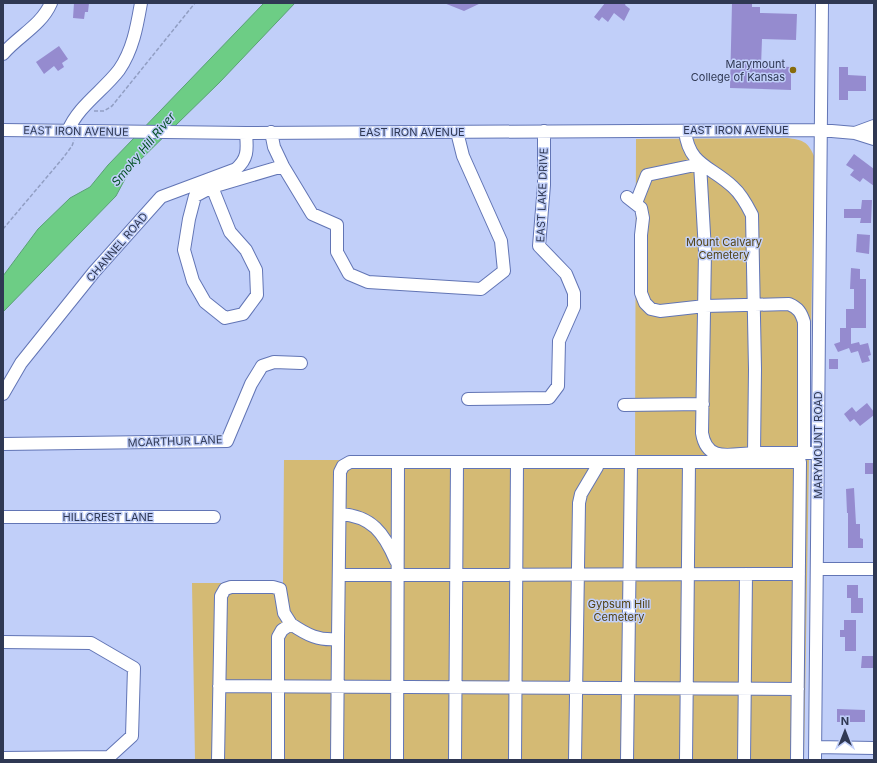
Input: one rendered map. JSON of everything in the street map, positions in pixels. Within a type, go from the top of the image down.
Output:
[{"type":"street","points":[[3,54],[39,22],[47,13],[51,3]]},
{"type":"street","points":[[73,131],[73,120],[120,69],[136,33],[141,3]]},
{"type":"street","name":"MARYMOUNT ROAD","points":[[815,760],[822,3]]},
{"type":"street","points":[[855,133],[874,126]]},
{"type":"street","name":"EAST IRON AVENUE","points":[[3,130],[457,132],[820,130],[855,133]]},
{"type":"street","name":"EAST LAKE DRIVE","points":[[468,399],[549,398],[558,386],[559,341],[574,307],[574,294],[566,274],[539,246],[544,186],[544,131]]},
{"type":"street","points":[[685,131],[686,143],[691,154],[700,164],[733,187],[746,204],[752,215],[754,306],[754,453]]},
{"type":"street","name":"CHANNEL ROAD","points":[[3,394],[21,364],[89,278],[161,198],[236,169],[243,163],[247,155],[246,132]]},
{"type":"street","points":[[271,132],[274,147],[283,166],[312,214],[337,225],[337,252],[349,274],[368,282],[481,289],[504,271],[501,241],[463,156],[457,132]]},
{"type":"street","points":[[855,133],[874,140]]},
{"type":"street","points":[[700,164],[647,175],[632,200],[641,208],[643,218],[641,235],[641,293],[644,303],[651,309],[660,311],[705,306],[789,304],[796,307],[802,313],[804,322],[804,453]]},
{"type":"street","points":[[700,164],[705,251],[702,433],[704,445],[709,451],[717,455],[754,453],[818,454]]},
{"type":"street","points":[[212,187],[230,232],[246,250],[256,270],[257,295],[243,314],[225,318],[205,302],[193,281],[184,250],[189,219],[195,196],[212,187],[283,166]]},
{"type":"street","name":"MCARTHUR LANE","points":[[3,444],[227,441],[251,384],[262,366],[274,362],[301,364]]},
{"type":"street","points":[[624,405],[703,404]]},
{"type":"street","points":[[337,760],[340,472],[343,466],[350,462],[800,462],[797,760]]},
{"type":"street","points":[[397,760],[398,462]]},
{"type":"street","points":[[455,760],[457,462]]},
{"type":"street","points":[[515,760],[517,462]]},
{"type":"street","points":[[627,760],[631,462]]},
{"type":"street","points":[[686,760],[689,462]]},
{"type":"street","points":[[575,760],[579,503],[581,494],[597,466]]},
{"type":"street","points":[[340,514],[362,519],[376,528],[386,540],[398,571]]},
{"type":"street","name":"HILLCREST LANE","points":[[3,517],[214,517]]},
{"type":"street","points":[[817,569],[874,569]]},
{"type":"street","points":[[339,575],[398,571],[457,574],[799,574]]},
{"type":"street","points":[[744,760],[746,574]]},
{"type":"street","points":[[218,760],[220,596],[224,589],[238,587],[280,589],[284,613],[291,624],[306,634],[319,639],[338,639]]},
{"type":"street","points":[[278,760],[278,637],[282,630],[291,624]]},
{"type":"street","points":[[3,642],[91,643],[134,668],[132,736],[109,758],[3,758]]},
{"type":"street","points":[[219,686],[798,689]]},
{"type":"street","points":[[815,747],[874,748]]},
{"type":"path","points":[[80,112],[104,111],[112,106],[195,3]]},
{"type":"path","points":[[3,229],[72,146],[73,131]]},
{"type":"green space","name":"Gypsum Hill Cemetery","points":[[787,138],[807,144],[814,156],[804,760],[195,760],[192,583],[283,583],[284,460],[635,460],[636,139]]},
{"type":"water","name":"Smoky Hill River","points":[[264,3],[295,3],[220,82],[134,166],[116,196],[3,312],[3,276],[38,229],[70,198],[90,187],[108,165]]},
{"type":"building","points":[[74,3],[89,3],[88,12],[85,12],[84,19],[73,18]]},
{"type":"building","points":[[444,3],[481,3],[464,11]]},
{"type":"building","points":[[605,3],[626,3],[625,5],[630,9],[624,21],[614,13],[608,22],[602,17],[599,21],[594,17]]},
{"type":"building","points":[[732,3],[752,3],[752,7],[760,7],[760,13],[797,14],[796,40],[762,39],[761,66],[791,67],[791,90],[730,88]]},
{"type":"building","points":[[59,46],[68,59],[62,63],[64,67],[58,71],[54,66],[44,74],[36,62]]},
{"type":"building","points":[[839,67],[848,67],[848,75],[866,76],[866,91],[848,91],[848,100],[839,100]]},
{"type":"building","points":[[854,154],[874,169],[874,186],[863,178],[860,182],[850,175],[854,170],[846,165]]},
{"type":"building","points":[[862,200],[872,200],[871,223],[860,223],[861,218],[844,218],[844,209],[861,209]]},
{"type":"building","points":[[857,234],[870,235],[869,254],[856,252]]},
{"type":"building","points":[[851,268],[860,269],[860,279],[866,279],[866,328],[851,328],[851,344],[859,342],[860,345],[868,343],[871,355],[868,356],[870,361],[862,363],[858,351],[851,353],[849,348],[838,352],[834,344],[840,342],[840,328],[846,328],[846,309],[854,309],[854,289],[850,289]]},
{"type":"building","points":[[829,359],[838,359],[838,369],[829,369]]},
{"type":"building","points":[[867,403],[874,412],[874,415],[860,426],[854,419],[850,422],[844,414],[852,407],[856,412]]},
{"type":"building","points":[[865,463],[874,463],[874,474],[865,474]]},
{"type":"building","points":[[854,488],[856,524],[860,524],[860,538],[863,539],[863,548],[848,548],[846,489]]},
{"type":"building","points":[[847,585],[858,585],[858,598],[863,598],[863,613],[851,613],[851,598],[847,598]]},
{"type":"building","points":[[844,620],[856,620],[856,651],[845,651],[845,637],[840,637],[840,630],[844,630]]},
{"type":"building","points":[[862,656],[874,656],[874,668],[861,668]]},
{"type":"building","points":[[837,709],[865,710],[865,722],[837,722]]},
{"type":"place","name":"Marymount College of Kansas","points":[[793,70]]},
{"type":"park label","name":"Mount Calvary Cemetery","points":[[724,248]]}]
